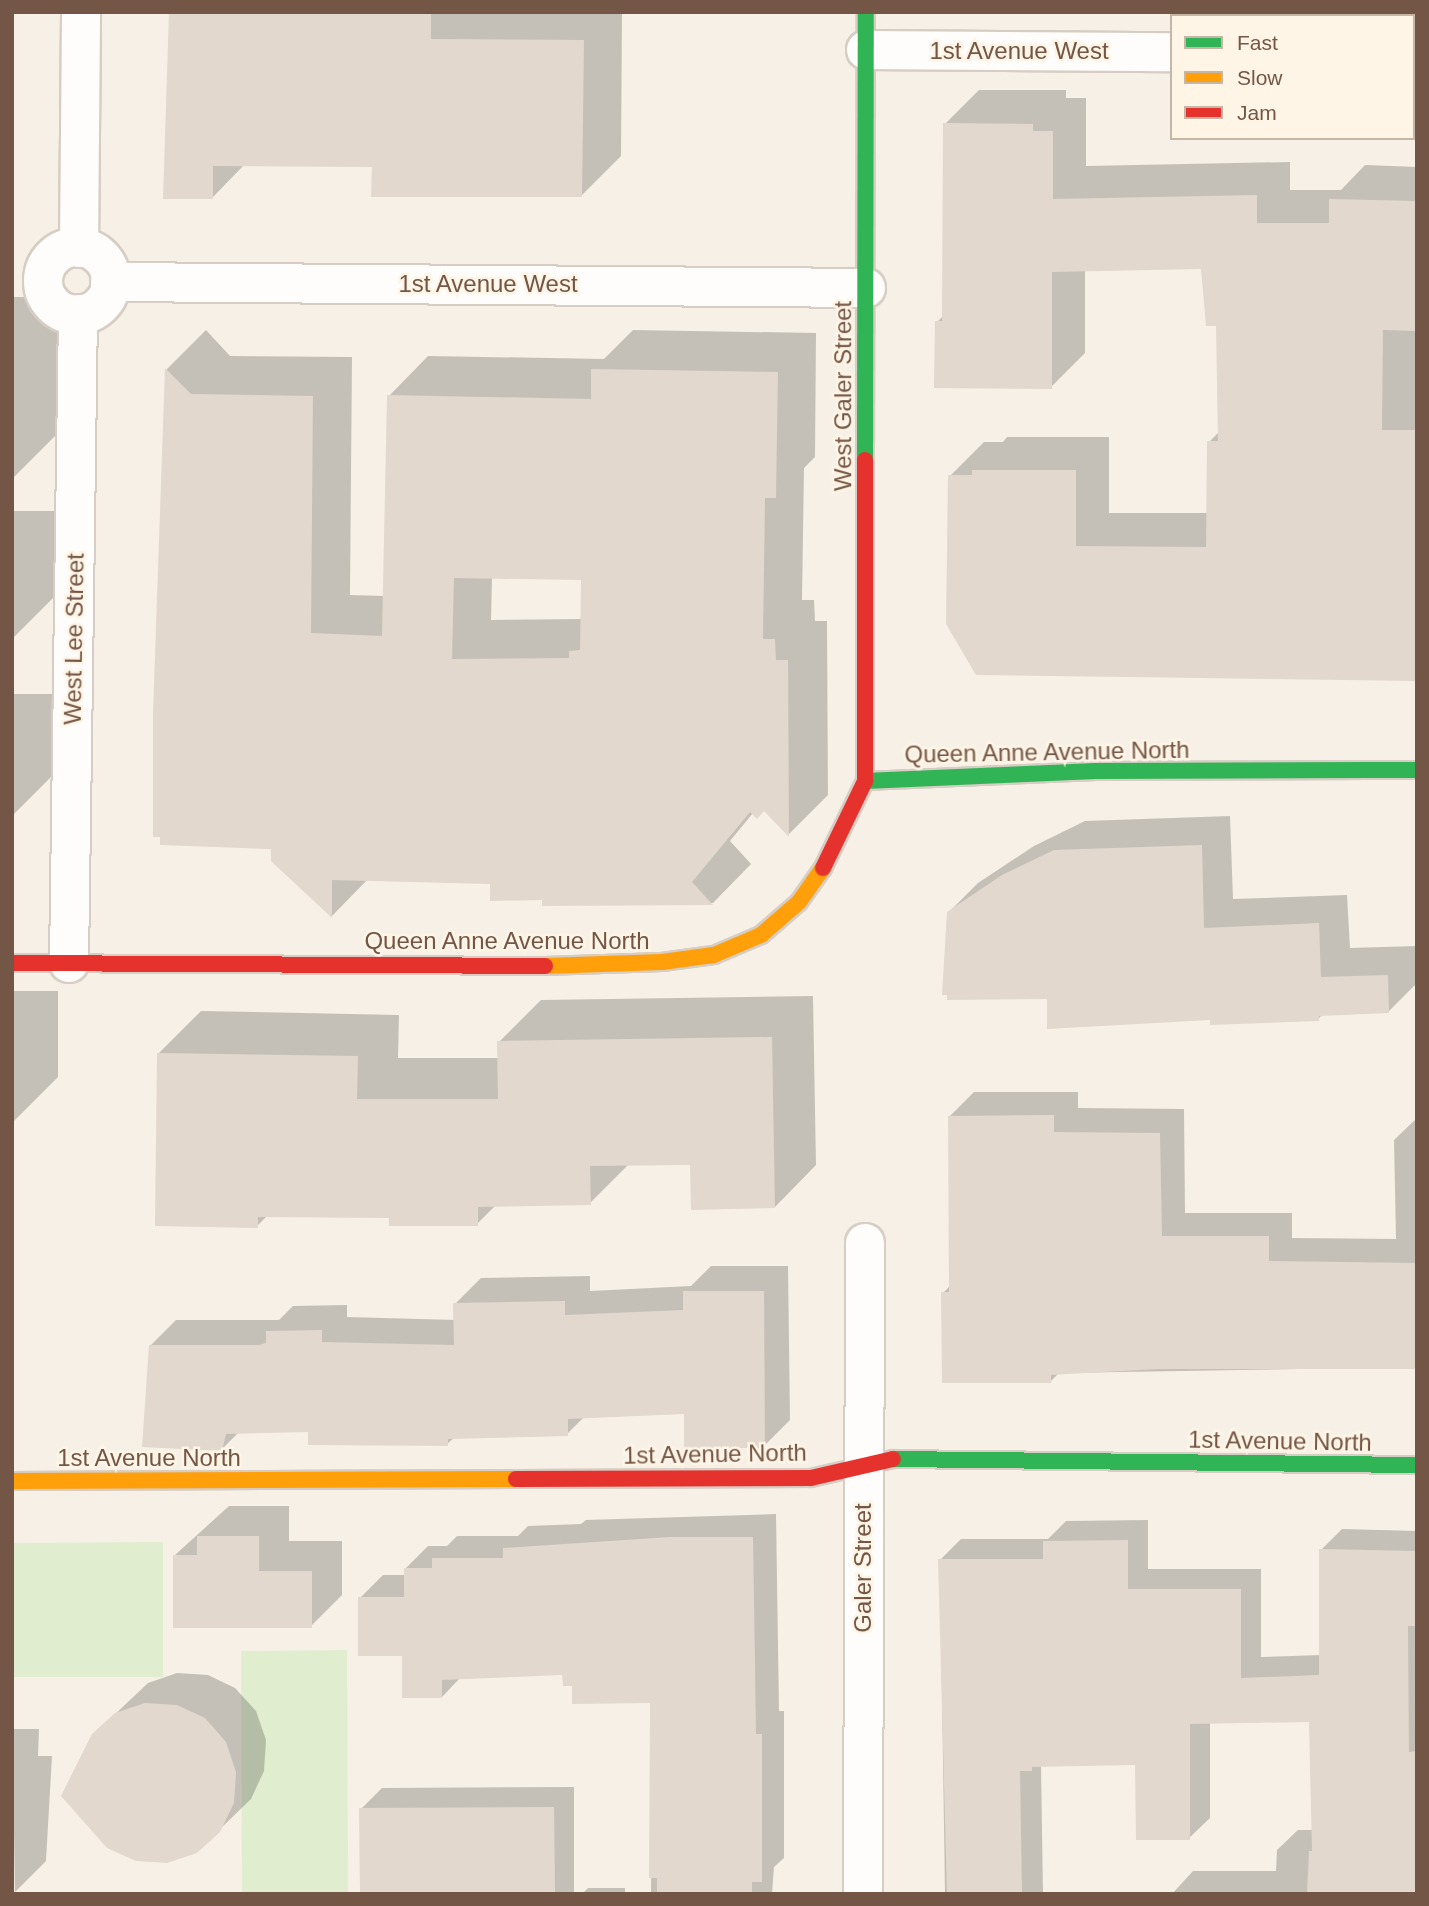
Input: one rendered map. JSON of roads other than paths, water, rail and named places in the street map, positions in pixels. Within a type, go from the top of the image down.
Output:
[{"type":"street","points":[[79,247],[81,12]]},
{"type":"street","name":"West Galer Street","points":[[865,781],[866,12]]},
{"type":"street","name":"1st Avenue West","points":[[866,50],[1170,52]]},
{"type":"street","points":[[79,247],[101,258],[110,282],[104,301],[79,314],[53,305],[28,281],[54,257],[79,247]]},
{"type":"street","name":"1st Avenue West","points":[[110,282],[866,288]]},
{"type":"street","name":"West Lee Street","points":[[69,964],[79,314]]},
{"type":"street","name":"Queen Anne Avenue North","points":[[12,963],[596,966],[714,954],[761,934],[799,902],[825,865],[865,781],[1096,771],[1417,770]]},
{"type":"street","name":"Galer Street","points":[[863,1894],[865,1243]]},
{"type":"street","name":"1st Avenue North","points":[[12,1481],[811,1478],[907,1455],[1417,1465]]}]
